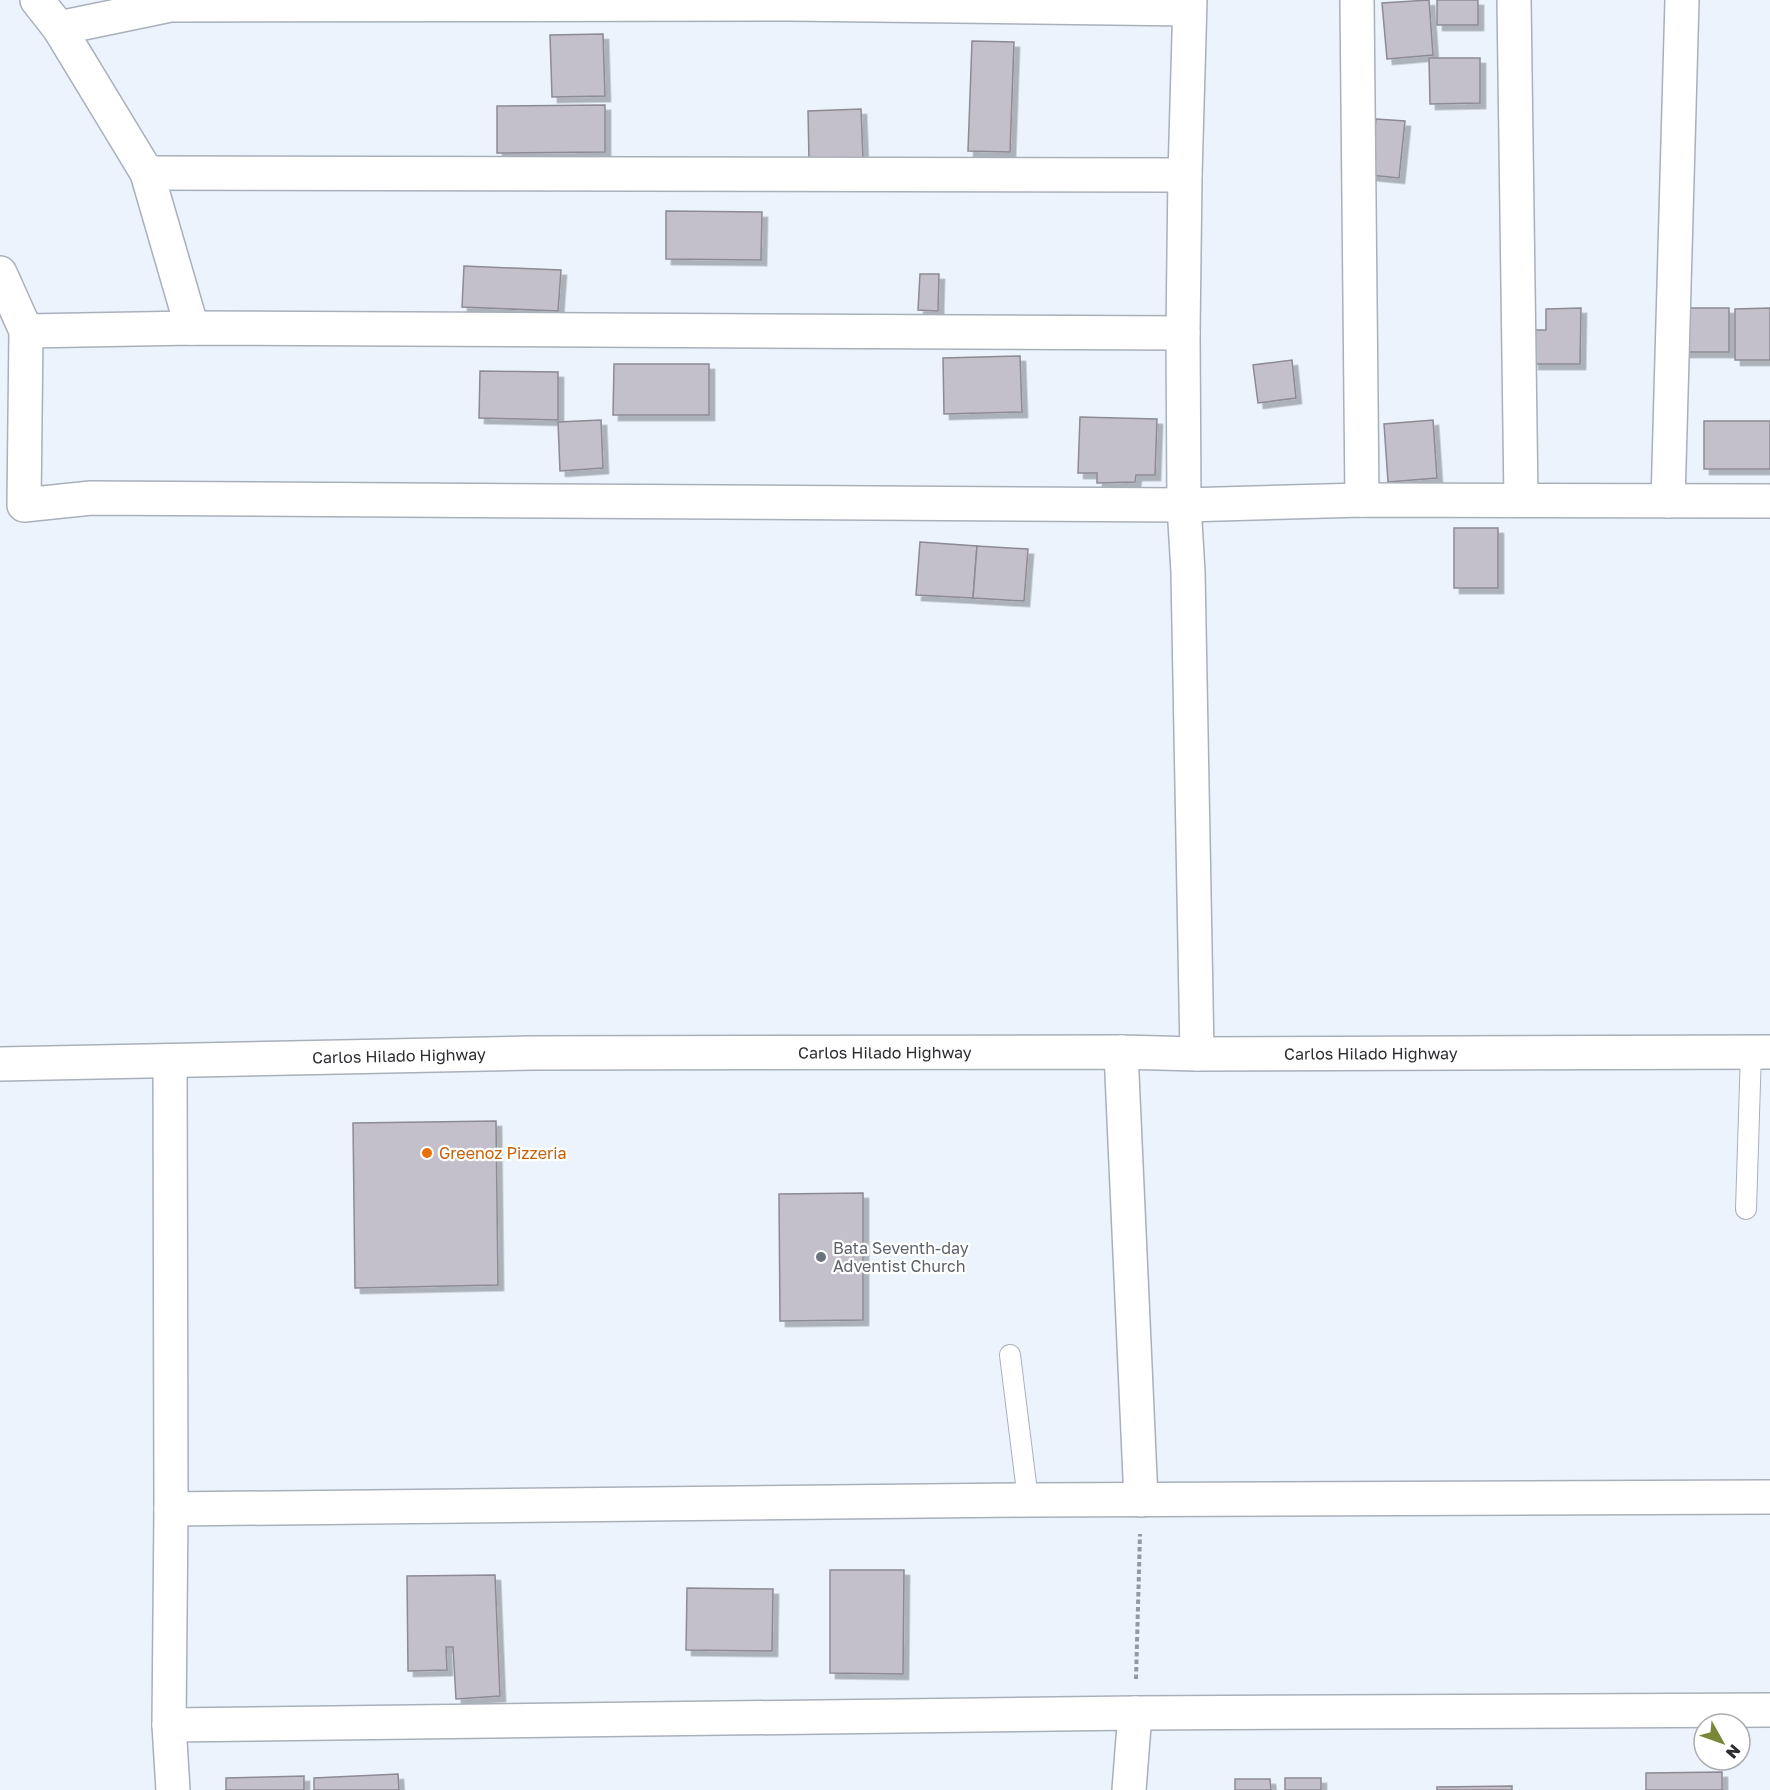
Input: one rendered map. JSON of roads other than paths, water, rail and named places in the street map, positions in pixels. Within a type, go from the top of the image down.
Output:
[{"type":"street","points":[[37,0],[59,28],[147,173],[192,328]]},
{"type":"street","points":[[1357,0],[1362,500]]},
{"type":"street","points":[[1514,0],[1521,500]]},
{"type":"street","points":[[1668,501],[1682,0]]},
{"type":"street","points":[[59,28],[170,5],[790,2],[1190,5],[1183,333],[1184,505],[1188,584],[1197,1054]]},
{"type":"street","points":[[147,173],[1185,175]]},
{"type":"street","points":[[0,273],[26,331],[24,505],[90,498],[1184,505],[1362,500],[1770,501]]},
{"type":"street","points":[[26,331],[192,328],[1183,333]]},
{"type":"street","points":[[1121,1052],[1141,1500]]},
{"type":"street","name":"Carlos Hilado Highway","points":[[0,1064],[531,1053],[1760,1052]]},
{"type":"street","points":[[170,1061],[169,1725],[173,1790]]},
{"type":"street","points":[[171,1509],[1028,1500],[1770,1497]]},
{"type":"street","points":[[169,1725],[1136,1713],[1770,1710]]},
{"type":"street","points":[[1129,1790],[1136,1713]]},
{"type":"lane","points":[[1746,1209],[1760,1052]]},
{"type":"lane","points":[[1010,1355],[1028,1500]]},
{"type":"place","name":"Greenoz Pizzeria","points":[[427,1153]]},
{"type":"place","name":"Bata Seventh-day Adventist Church","points":[[821,1257]]}]
